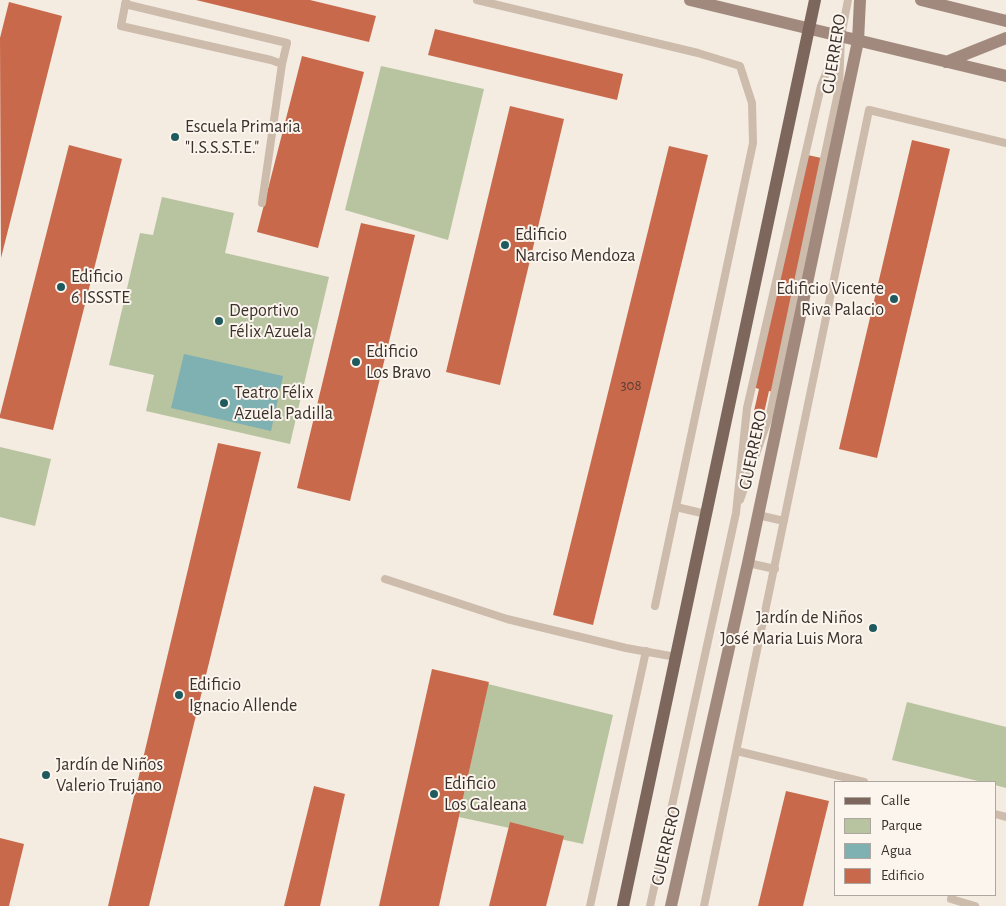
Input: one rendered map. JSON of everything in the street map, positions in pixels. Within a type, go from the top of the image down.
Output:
[{"type":"main road","points":[[690,0],[1006,76]]},
{"type":"main road","name":"GUERRERO","points":[[623,906],[815,0]]},
{"type":"main road","name":"GUERRERO","points":[[671,906],[748,563],[858,41],[860,0]]},
{"type":"main road","points":[[921,0],[946,3],[1006,21]]},
{"type":"main road","points":[[946,62],[1006,38]]},
{"type":"lane","points":[[477,0],[698,53],[740,66],[752,103],[753,143],[655,606]]},
{"type":"lane","points":[[650,906],[736,513],[747,408],[821,86],[840,36],[848,0]]},
{"type":"lane","points":[[262,203],[282,64],[287,43],[126,2],[121,26],[282,64]]},
{"type":"lane","points":[[736,513],[770,414],[839,88],[840,36]]},
{"type":"lane","points":[[704,906],[870,110],[1006,142]]},
{"type":"lane","points":[[676,507],[706,514]]},
{"type":"lane","points":[[758,515],[784,521]]},
{"type":"lane","points":[[748,563],[775,569]]},
{"type":"lane","points":[[385,579],[507,619],[626,648],[676,656]]},
{"type":"lane","points":[[590,906],[646,651]]},
{"type":"lane","points":[[737,751],[860,781]]},
{"type":"lane","points":[[952,896],[951,899],[975,906]]},
{"type":"green space","points":[[381,66],[484,89],[448,240],[345,210]]},
{"type":"green space","name":"Deportivo Félix Azuela","points":[[162,197],[234,213],[225,253],[329,277],[290,444],[146,411],[154,375],[109,365],[140,233],[153,235]]},
{"type":"green space","points":[[0,447],[51,459],[35,526],[0,517]]},
{"type":"green space","points":[[488,684],[613,715],[583,844],[459,817]]},
{"type":"green space","points":[[907,702],[1006,727],[1006,788],[996,785],[996,781],[978,781],[892,760]]},
{"type":"water","points":[[184,354],[283,376],[271,431],[171,408]]},
{"type":"building","points":[[196,0],[310,0],[376,16],[369,42]]},
{"type":"building","points":[[9,2],[62,16],[1,258],[0,38]]},
{"type":"building","points":[[435,29],[623,74],[617,100],[428,55]]},
{"type":"building","points":[[302,56],[364,72],[318,248],[257,232]]},
{"type":"building","name":"Edificio Narciso Mendoza","points":[[510,106],[564,119],[500,385],[446,372]]},
{"type":"building","name":"Edificio Vicente Riva Palacio","points":[[912,140],[950,149],[877,458],[839,449]]},
{"type":"building","name":"Edificio 6 ISSSTE","points":[[69,145],[122,159],[53,430],[0,418],[0,415]]},
{"type":"building","points":[[669,146],[708,155],[593,625],[553,615]]},
{"type":"building","points":[[803,154],[826,159],[775,392],[769,391],[764,413],[754,411],[759,389],[753,387]]},
{"type":"building","name":"Edificio Los Bravo","points":[[361,223],[415,235],[350,501],[297,488]]},
{"type":"building","name":"Edificio Ignacio Allende","points":[[218,443],[261,452],[149,906],[108,906]]},
{"type":"building","name":"Edificio Los Galeana","points":[[432,669],[489,682],[439,906],[379,906]]},
{"type":"building","points":[[314,786],[345,794],[320,906],[284,906]]},
{"type":"building","points":[[786,791],[829,801],[803,906],[758,906]]},
{"type":"building","points":[[510,822],[564,836],[546,906],[489,906]]},
{"type":"building","points":[[0,838],[24,844],[9,906],[0,906]]},
{"type":"place","name":"Escuela Primaria \"I.S.S.S.T.E.\"","points":[[175,137]]},
{"type":"place","name":"Edificio Narciso Mendoza","points":[[505,245]]},
{"type":"place","name":"Edificio 6 ISSSTE","points":[[61,287]]},
{"type":"place","name":"Edificio Vicente Riva Palacio","points":[[894,299]]},
{"type":"place","name":"Deportivo Félix Azuela","points":[[219,321]]},
{"type":"place","name":"Edificio Los Bravo","points":[[356,362]]},
{"type":"place","name":"Teatro Félix Azuela Padilla","points":[[224,403]]},
{"type":"place","name":"Jardín de Niños José Maria Luis Mora","points":[[873,628]]},
{"type":"place","name":"Edificio Ignacio Allende","points":[[179,695]]},
{"type":"place","name":"Jardín de Niños Valerio Trujano","points":[[46,775]]},
{"type":"place","name":"Edificio Los Galeana","points":[[434,794]]}]
